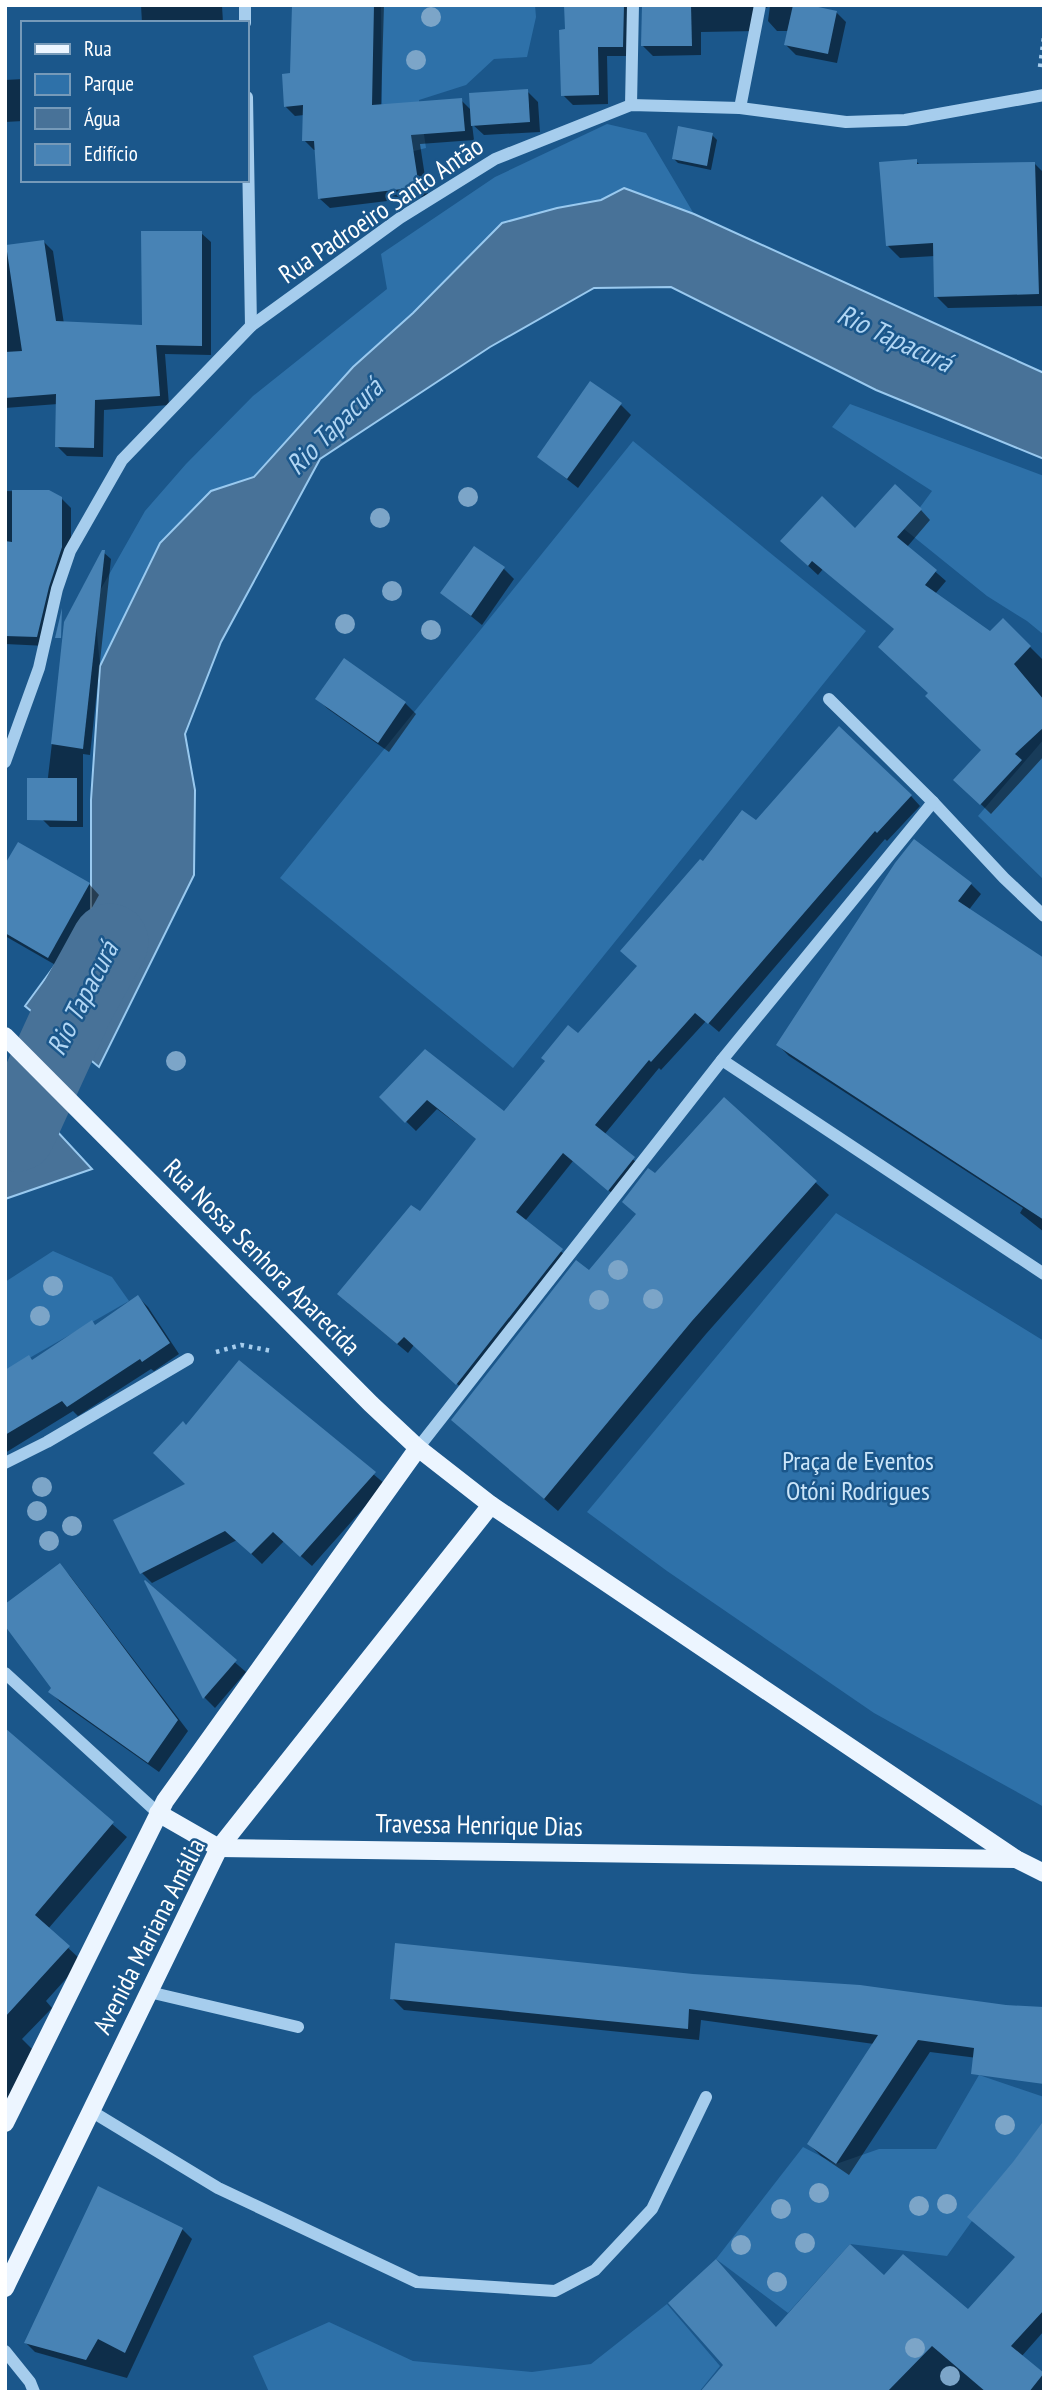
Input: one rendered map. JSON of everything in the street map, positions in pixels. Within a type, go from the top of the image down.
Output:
[{"type":"main road","name":"Rua Nossa Senhora Aparecida","points":[[5,1036],[371,1405],[418,1448],[491,1505]]},
{"type":"main road","name":"Avenida Mariana Amália","points":[[5,2123],[158,1813],[418,1448]]},
{"type":"main road","name":"Avenida Mariana Amália","points":[[5,2288],[219,1848],[491,1505]]},
{"type":"main road","name":"Travessa Henrique Dias","points":[[491,1505],[1016,1858],[1044,1873]]},
{"type":"main road","name":"Travessa Henrique Dias","points":[[158,1813],[219,1848],[1016,1858]]},
{"type":"street","points":[[631,105],[633,5]]},
{"type":"street","points":[[740,108],[761,5]]},
{"type":"street","name":"Rua Padroeiro Santo Antão","points":[[5,762],[39,668],[57,589],[70,551],[122,460],[251,326],[400,218],[495,159],[631,105],[740,108],[846,122],[905,120],[1044,95]]},
{"type":"street","points":[[248,154],[251,326]]},
{"type":"street","points":[[829,699],[1044,916]]},
{"type":"street","points":[[418,1448],[722,1060],[933,802]]},
{"type":"street","points":[[722,1060],[1044,1274]]},
{"type":"street","points":[[5,1464],[188,1359]]},
{"type":"street","name":"Travessa Henrique Dias","points":[[5,1672],[158,1813]]},
{"type":"street","points":[[149,1992],[298,2027]]},
{"type":"street","points":[[91,2111],[218,2188],[417,2282],[555,2291],[596,2270],[652,2209],[706,2096]]},
{"type":"street","points":[[5,2351],[30,2382],[34,2392]]},
{"type":"path","points":[[188,1359],[241,1345],[283,1353]]},
{"type":"green space","points":[[381,5],[535,5],[536,17],[527,57],[494,59],[466,85],[419,100],[426,148],[394,156],[382,103]]},
{"type":"green space","points":[[607,124],[646,133],[694,214],[624,188],[601,200],[557,208],[502,223],[413,313],[353,367],[254,477],[211,491],[160,543],[100,666],[94,601],[145,511],[186,464],[253,396],[387,289],[381,254],[495,177]]},
{"type":"green space","points":[[850,404],[1044,476],[1044,635],[987,596],[904,529],[932,491],[832,427]]},
{"type":"green space","points":[[633,441],[866,631],[513,1068],[280,878]]},
{"type":"green space","points":[[1044,739],[1044,880],[978,816]]},
{"type":"green space","name":"Praça de Eventos Otóni Rodrigues","points":[[836,1213],[1044,1341],[1044,1807],[874,1713],[667,1571],[587,1512]]},
{"type":"green space","points":[[53,1251],[112,1277],[129,1301],[5,1372],[5,1282]]},
{"type":"green space","points":[[979,2075],[1044,2097],[1044,2120],[947,2256],[850,2244],[788,2313],[716,2259],[803,2147],[836,2164],[879,2149],[936,2149]]},
{"type":"green space","points":[[667,2304],[720,2366],[699,2392],[269,2392],[253,2356],[329,2322],[413,2361],[532,2372],[591,2364]]},
{"type":"water","points":[[624,188],[694,214],[1044,373],[1044,459],[876,390],[671,287],[594,288],[490,347],[320,459],[221,642],[185,734],[195,790],[194,875],[99,1067],[25,1006],[91,916],[91,800],[100,666],[160,543],[211,491],[254,477],[353,367],[413,313],[502,223],[557,208],[601,200]]},
{"type":"water","points":[[5,1075],[92,1169],[5,1199]]},
{"type":"building","points":[[292,5],[374,5],[372,105],[462,98],[465,131],[411,135],[419,187],[318,199],[314,141],[302,141],[303,105],[284,107],[282,74],[290,73]]},
{"type":"building","points":[[564,5],[624,5],[623,47],[598,47],[599,95],[561,96],[559,30],[565,29]]},
{"type":"building","points":[[642,5],[691,5],[692,46],[641,46]]},
{"type":"building","points":[[793,5],[809,5],[837,11],[828,54],[784,45]]},
{"type":"building","points":[[528,89],[530,122],[471,126],[469,93]]},
{"type":"building","points":[[678,126],[713,133],[707,166],[672,159]]},
{"type":"building","points":[[917,159],[917,164],[1035,162],[1039,294],[934,297],[933,243],[886,246],[879,162]]},
{"type":"building","points":[[141,231],[202,231],[202,346],[156,345],[160,396],[95,400],[94,448],[55,447],[56,394],[5,398],[5,352],[22,351],[6,245],[44,240],[56,321],[142,325]]},
{"type":"building","points":[[590,381],[622,403],[567,479],[537,457]]},
{"type":"building","points":[[895,484],[922,509],[897,537],[937,570],[925,585],[990,631],[1003,618],[1031,646],[1014,664],[1044,700],[1044,727],[1015,754],[1022,760],[980,805],[953,780],[981,750],[925,696],[928,693],[878,647],[894,629],[812,561],[808,566],[780,541],[822,496],[855,528]]},
{"type":"building","points":[[12,490],[49,490],[62,497],[62,547],[37,637],[5,636],[5,541],[12,542]]},
{"type":"building","points":[[474,546],[505,567],[471,616],[440,593]]},
{"type":"building","points":[[102,550],[105,550],[83,749],[51,744],[64,622]]},
{"type":"building","points":[[62,608],[61,638],[55,638]]},
{"type":"building","points":[[344,658],[406,702],[378,743],[315,699]]},
{"type":"building","points":[[839,726],[912,795],[877,833],[875,831],[708,1024],[695,1013],[651,1062],[649,1060],[595,1125],[635,1157],[608,1191],[563,1153],[516,1212],[563,1249],[456,1385],[404,1337],[397,1344],[337,1294],[411,1205],[420,1211],[476,1139],[427,1100],[405,1123],[379,1097],[425,1049],[504,1111],[545,1061],[541,1058],[568,1025],[578,1033],[637,966],[620,951],[700,859],[703,861],[742,810],[756,820]]},
{"type":"building","points":[[27,778],[77,778],[77,821],[27,820]]},
{"type":"building","points":[[914,839],[972,883],[958,901],[1044,958],[1044,1220],[776,1045],[895,863]]},
{"type":"building","points":[[18,842],[90,883],[48,958],[5,933],[5,864]]},
{"type":"building","points":[[724,1097],[817,1181],[692,1321],[544,1499],[451,1420],[576,1260],[589,1270],[636,1214],[622,1202],[648,1168],[655,1173]]},
{"type":"building","points":[[138,1295],[170,1343],[142,1362],[140,1359],[67,1407],[62,1401],[5,1435],[5,1370],[29,1355],[32,1360],[92,1320],[95,1325]]},
{"type":"building","points":[[239,1360],[376,1472],[300,1557],[273,1532],[251,1554],[225,1531],[140,1574],[113,1520],[185,1484],[153,1453],[183,1421],[186,1425]]},
{"type":"building","points":[[60,1563],[178,1720],[148,1763],[48,1692],[51,1688],[5,1626],[5,1604]]},
{"type":"building","points":[[144,1581],[237,1660],[203,1699]]},
{"type":"building","points":[[5,1728],[114,1822],[35,1915],[70,1946],[5,2017]]},
{"type":"building","points":[[395,1943],[693,1974],[860,1985],[1006,2005],[1044,2007],[1044,2084],[971,2074],[974,2048],[918,2040],[836,2164],[807,2144],[878,2035],[689,2009],[688,2029],[390,1999]]},
{"type":"building","points":[[1044,2120],[1044,2310],[1011,2346],[1044,2373],[1029,2392],[986,2392],[932,2346],[887,2392],[700,2392],[723,2365],[668,2303],[716,2259],[776,2327],[850,2244],[884,2275],[903,2254],[968,2309],[1015,2257],[967,2217]]},
{"type":"building","points":[[98,2186],[183,2228],[125,2353],[98,2339],[86,2360],[24,2343]]},
{"type":"waterway","name":"Rio Tapacurá","points":[[5,1131],[17,1133],[76,1004],[110,942]]}]
